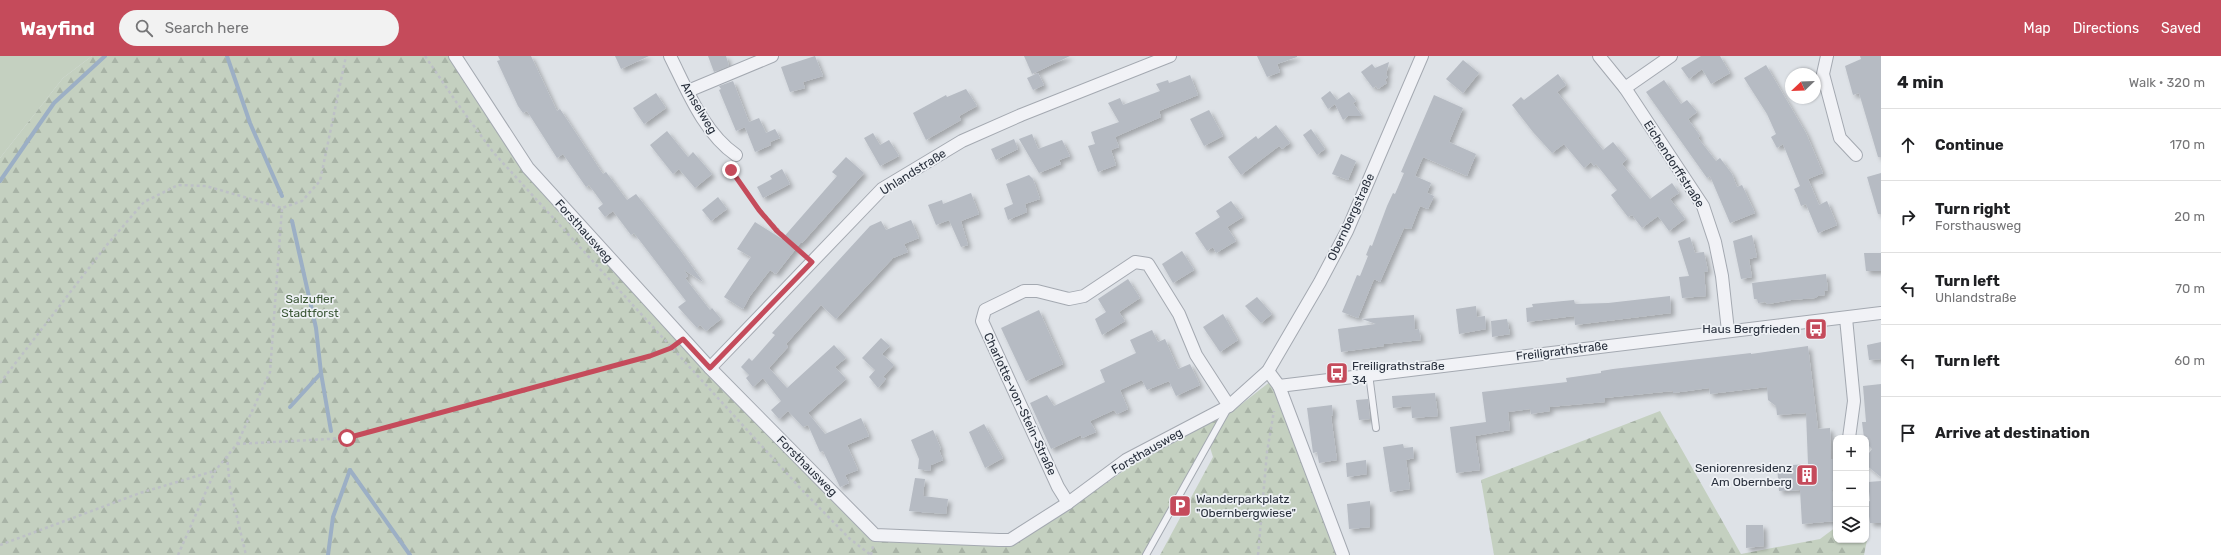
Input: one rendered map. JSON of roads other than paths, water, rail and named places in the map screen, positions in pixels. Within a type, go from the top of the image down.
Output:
[{"type":"street","name":"Forsthausweg","points":[[455,56],[528,168],[710,368],[875,535],[1010,540],[1068,503],[1126,460],[1229,406],[1268,371]]},
{"type":"street","name":"Amselweg","points":[[670,56],[688,91],[722,145],[736,155]]},
{"type":"street","points":[[688,91],[772,56]]},
{"type":"street","name":"Uhlandstraße","points":[[710,368],[882,189],[962,141],[1021,115],[1170,56]]},
{"type":"street","name":"Obernbergstraße","points":[[1268,371],[1320,282],[1346,232],[1422,56]]},
{"type":"street","name":"Eichendorffstraße","points":[[1599,56],[1625,88],[1703,206],[1715,242],[1722,276],[1728,331]]},
{"type":"street","points":[[1625,88],[1671,56]]},
{"type":"street","points":[[1827,56],[1823,74],[1840,138],[1856,155]]},
{"type":"street","name":"Charlotte-von-Stein-Straße","points":[[1068,503],[1058,487],[982,321],[984,310],[1024,291],[1037,291],[1069,299],[1084,296],[1135,262],[1148,264],[1179,314],[1196,355],[1229,406]]},
{"type":"street","name":"Freiligrathstraße","points":[[1279,386],[1881,313]]},
{"type":"street","points":[[1846,318],[1854,401],[1849,435]]},
{"type":"street","points":[[1268,371],[1279,386],[1343,555]]},
{"type":"lane","points":[[1369,374],[1376,428]]},
{"type":"lane","points":[[1146,555],[1208,440],[1229,406]]},
{"type":"waterway","points":[[0,181],[54,103],[105,56]]},
{"type":"waterway","points":[[227,56],[250,123],[282,196]]},
{"type":"waterway","points":[[292,221],[316,328],[321,373],[331,431]]},
{"type":"waterway","points":[[290,407],[321,373]]},
{"type":"waterway","points":[[350,470],[410,555]]},
{"type":"waterway","points":[[328,555],[333,517],[350,470]]},
{"type":"place","name":"Haus Bergfrieden","points":[[1816,329]]},
{"type":"place","name":"Freiligrathstraße 34","points":[[1337,373]]},
{"type":"place","name":"Seniorenresidenz Am Obernberg","points":[[1807,475]]},
{"type":"place","name":"Wanderparkplatz \"Obernbergwiese\"","points":[[1180,506]]},
{"type":"park label","name":"Salzufler Stadtforst","points":[[310,306]]}]
